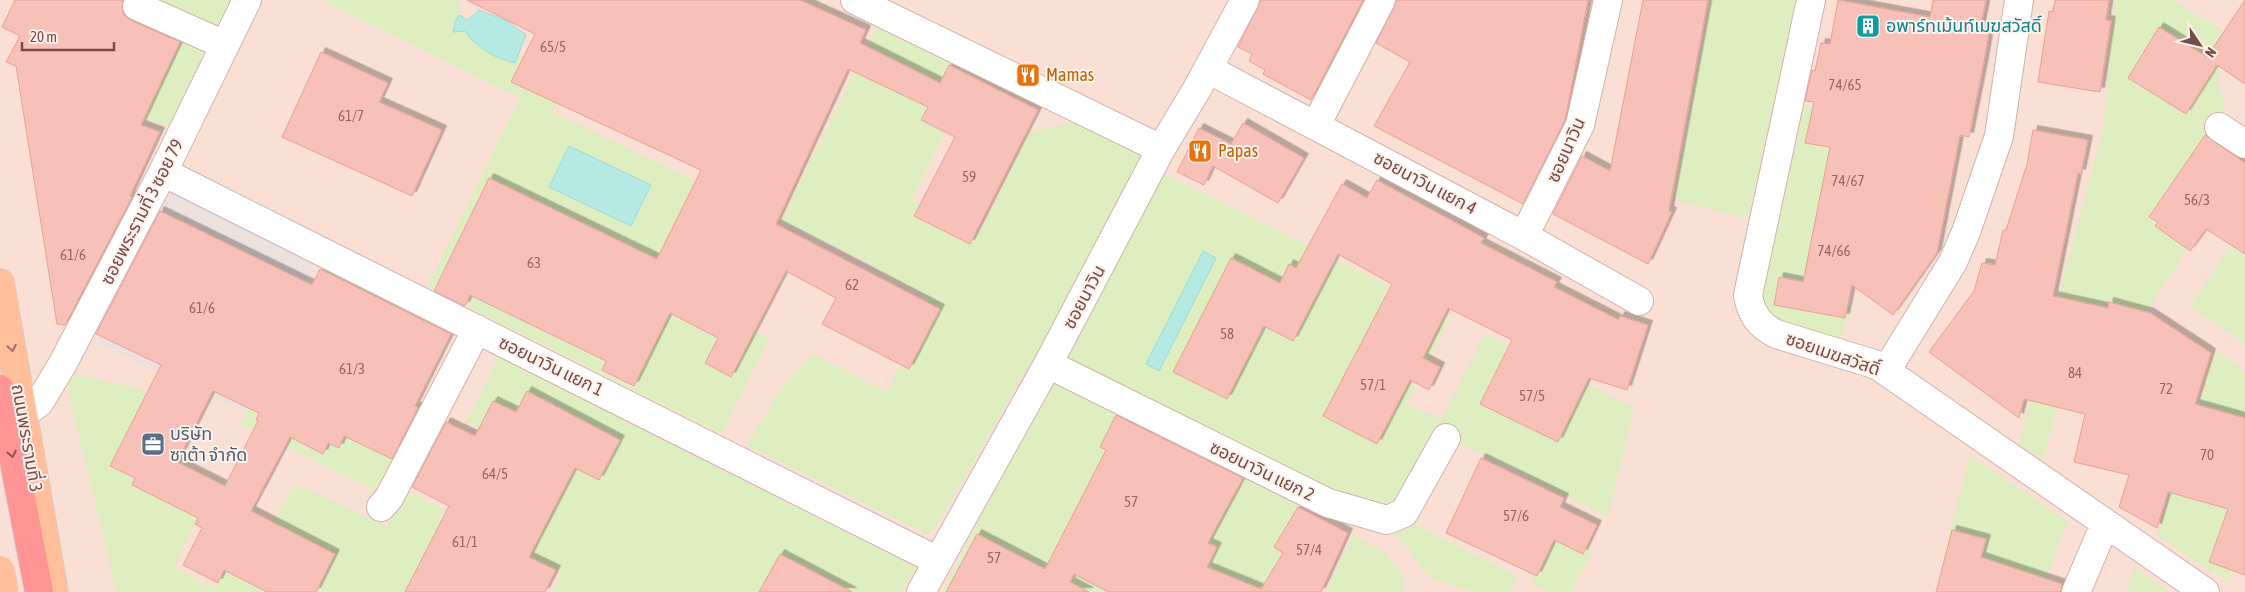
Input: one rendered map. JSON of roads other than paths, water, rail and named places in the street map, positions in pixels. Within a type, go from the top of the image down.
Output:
[{"type":"highway","points":[[0,389],[39,592]]},
{"type":"main road","name":"ถนนพระรามที่ 3","points":[[0,283],[54,592]]},
{"type":"main road","points":[[0,570],[5,592]]},
{"type":"street","points":[[140,0],[137,6],[225,45]]},
{"type":"street","name":"ซอยพระรามที่ 3 ซอย 79","points":[[23,414],[39,403],[50,387],[163,172],[247,0]]},
{"type":"street","points":[[854,0],[1161,149]]},
{"type":"street","name":"ซอยนาวิน","points":[[921,592],[1048,364],[1161,149],[1208,69],[1245,0]]},
{"type":"street","points":[[1316,125],[1381,0]]},
{"type":"street","name":"ซอยนาวิน","points":[[1524,236],[1580,126],[1608,0]]},
{"type":"street","name":"ซอยเมฆสวัสดิ์","points":[[1811,0],[1748,295],[1750,306],[1764,328],[1776,334],[1877,365],[2204,592]]},
{"type":"street","points":[[1886,371],[1953,262],[1966,232],[1999,136],[2019,0]]},
{"type":"street","name":"ซอยนาวิน แยก 4","points":[[1208,69],[1524,236],[1639,301]]},
{"type":"street","points":[[2219,127],[2245,144]]},
{"type":"street","name":"ซอยนาวิน แยก 1","points":[[163,172],[938,561]]},
{"type":"street","points":[[381,507],[389,498],[477,329]]},
{"type":"street","name":"ซอยนาวิน แยก 2","points":[[1048,364],[1328,504],[1387,520],[1404,512],[1446,438]]},
{"type":"street","points":[[2076,592],[2105,524]]},
{"type":"street","points":[[0,588],[5,592]]},
{"type":"water","points":[[479,10],[507,21],[526,35],[515,63],[487,52],[474,42],[465,31],[453,32],[459,15],[468,20]]},
{"type":"water","points":[[569,146],[651,185],[631,226],[549,187]]},
{"type":"water","points":[[1203,251],[1216,258],[1159,371],[1146,364]]},
{"type":"place","name":"อพาร์ทเม้นท์เมฆสวัสดิ์","points":[[1868,26]]},
{"type":"place","name":"Mamas","points":[[1028,75]]},
{"type":"place","name":"Papas","points":[[1200,151]]},
{"type":"place","name":"บริษัท ซาต้า จำกัด","points":[[153,444]]}]
